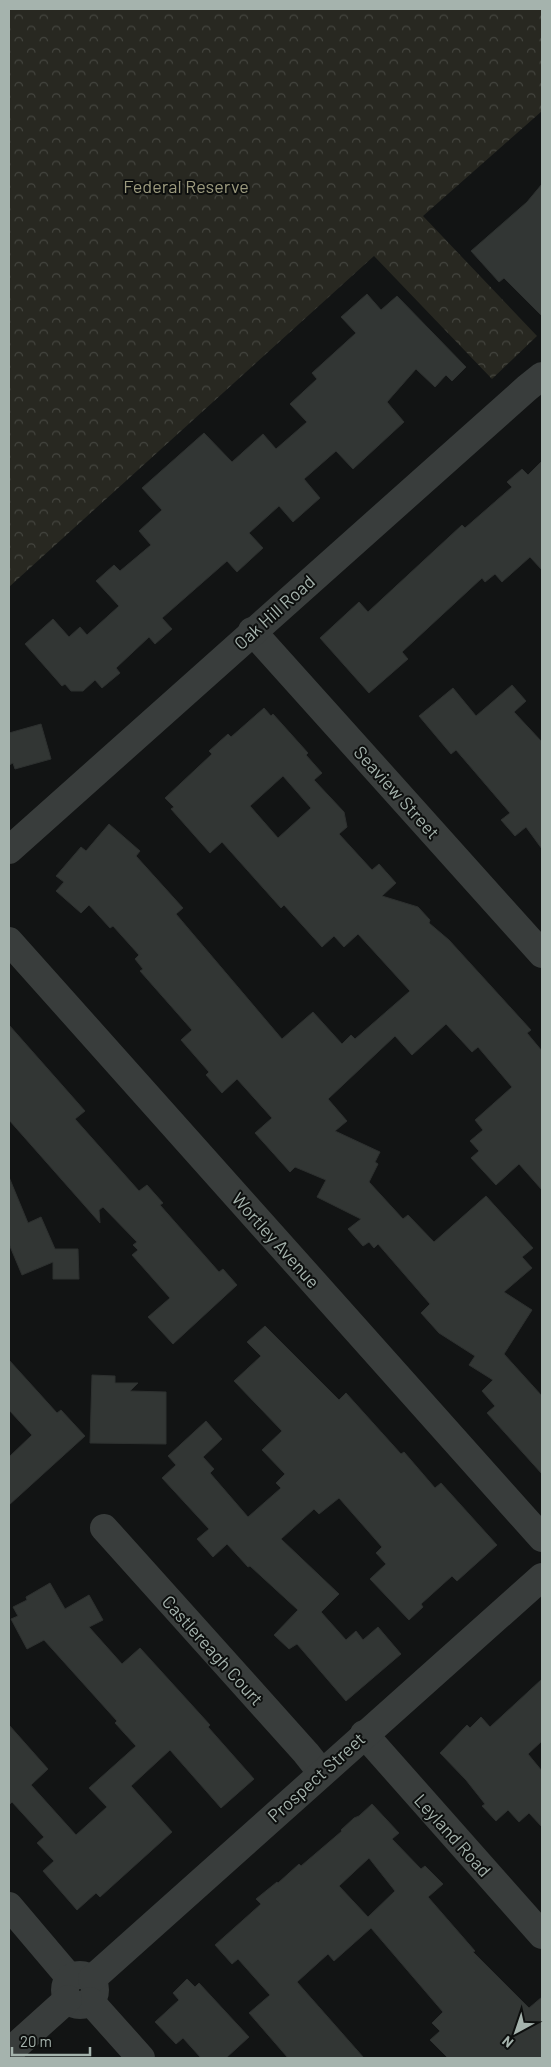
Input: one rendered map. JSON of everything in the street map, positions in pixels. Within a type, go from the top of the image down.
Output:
[{"type":"street","name":"Oak Hill Road","points":[[9,850],[252,631],[542,376]]},
{"type":"street","name":"Seaview Street","points":[[252,631],[542,954]]},
{"type":"street","name":"Wortley Avenue","points":[[9,941],[542,1538]]},
{"type":"street","name":"Castlereagh Court","points":[[104,1528],[321,1772]]},
{"type":"street","name":"Prospect Street","points":[[9,2052],[542,1576]]},
{"type":"street","name":"Leyland Road","points":[[364,1734],[542,1935]]},
{"type":"street","points":[[9,1906],[140,2058]]},
{"type":"green space","name":"Federal Reserve","points":[[9,9],[542,9],[542,111],[423,216],[537,336],[492,379],[374,256],[9,587]]},
{"type":"building","points":[[542,184],[542,316],[504,278],[499,282],[471,251],[527,202]]},
{"type":"building","points":[[367,294],[381,310],[397,296],[466,367],[452,381],[446,375],[435,387],[416,369],[387,402],[404,422],[353,469],[336,451],[304,479],[320,498],[293,522],[279,506],[249,533],[263,548],[237,572],[227,561],[162,618],[172,629],[155,644],[149,637],[116,668],[120,673],[102,688],[95,680],[83,691],[71,691],[65,684],[62,686],[25,644],[53,619],[69,637],[80,627],[87,635],[119,606],[96,581],[114,565],[120,571],[151,545],[139,531],[162,510],[142,488],[204,433],[232,462],[263,434],[276,449],[307,422],[290,404],[317,379],[312,373],[356,333],[341,317]]},
{"type":"building","points":[[542,461],[542,570],[530,557],[502,582],[495,574],[485,582],[482,578],[402,652],[408,659],[369,693],[320,638],[359,602],[368,612],[462,525],[465,528],[512,487],[507,482],[522,469],[528,475]]},
{"type":"building","points":[[512,685],[526,701],[514,712],[542,742],[542,849],[526,827],[515,836],[501,820],[510,813],[456,750],[451,754],[419,716],[453,688],[476,716]]},
{"type":"building","points":[[264,708],[271,716],[273,714],[308,753],[306,755],[322,773],[314,780],[344,812],[347,827],[339,834],[372,870],[379,864],[396,883],[382,896],[418,907],[430,920],[429,923],[449,940],[531,1030],[527,1033],[542,1051],[542,1190],[519,1164],[496,1185],[471,1158],[479,1151],[470,1141],[483,1130],[475,1120],[512,1087],[478,1047],[472,1052],[446,1024],[412,1055],[395,1036],[328,1099],[347,1121],[335,1131],[380,1152],[375,1162],[378,1164],[369,1182],[403,1219],[408,1215],[434,1242],[486,1196],[533,1248],[522,1257],[532,1268],[504,1292],[532,1310],[504,1354],[542,1396],[542,1474],[487,1413],[495,1406],[482,1391],[493,1380],[469,1365],[475,1356],[439,1333],[421,1313],[430,1304],[378,1244],[374,1248],[369,1242],[363,1246],[348,1229],[361,1219],[317,1197],[326,1180],[295,1167],[290,1172],[255,1133],[272,1118],[237,1079],[222,1093],[206,1075],[209,1072],[181,1040],[192,1030],[140,971],[143,969],[135,959],[139,955],[113,926],[110,928],[89,905],[81,913],[56,891],[64,882],[56,876],[81,847],[86,851],[109,824],[140,851],[136,856],[183,908],[176,914],[282,1039],[313,1012],[342,1044],[351,1035],[355,1039],[410,991],[358,934],[344,947],[334,936],[322,947],[284,905],[281,908],[222,842],[210,853],[171,809],[174,807],[165,798],[212,754],[209,751],[228,734],[231,737]],"holes":[[[283,776],[311,808],[278,838],[250,806]]]},
{"type":"building","points":[[41,724],[51,759],[15,769],[13,763],[9,765],[9,733]]},
{"type":"building","points":[[9,1025],[85,1111],[75,1119],[139,1191],[147,1185],[163,1203],[160,1205],[219,1272],[223,1269],[237,1285],[173,1344],[148,1317],[170,1298],[132,1255],[138,1250],[133,1245],[137,1242],[103,1207],[99,1210],[100,1223],[9,1120]]},
{"type":"building","points":[[9,1177],[28,1223],[41,1217],[55,1249],[78,1249],[79,1279],[53,1279],[53,1262],[22,1275],[9,1244]]},
{"type":"building","points":[[265,1326],[339,1400],[346,1393],[401,1454],[404,1452],[435,1488],[441,1483],[497,1545],[457,1581],[452,1576],[421,1604],[423,1607],[409,1620],[370,1579],[386,1564],[376,1553],[382,1547],[339,1498],[319,1514],[314,1509],[281,1539],[339,1594],[321,1612],[346,1640],[356,1631],[363,1640],[378,1627],[401,1654],[346,1701],[297,1644],[289,1649],[274,1635],[298,1610],[250,1566],[248,1567],[227,1544],[213,1557],[197,1539],[209,1529],[162,1478],[176,1465],[168,1456],[206,1421],[222,1439],[203,1457],[214,1469],[210,1473],[248,1517],[281,1488],[276,1483],[285,1474],[262,1450],[282,1431],[234,1381],[261,1356],[247,1342]]},
{"type":"building","points":[[9,1360],[57,1413],[61,1410],[85,1436],[9,1505],[9,1457],[32,1435],[9,1410]]},
{"type":"building","points":[[92,1375],[115,1376],[115,1383],[138,1383],[130,1391],[166,1392],[166,1444],[90,1443]]},
{"type":"building","points":[[50,1583],[65,1609],[89,1595],[103,1620],[89,1627],[122,1664],[140,1648],[210,1725],[208,1727],[254,1779],[221,1808],[170,1750],[131,1786],[172,1832],[100,1897],[96,1893],[77,1910],[43,1871],[54,1861],[37,1843],[44,1837],[12,1802],[9,1805],[9,1725],[48,1769],[31,1785],[76,1835],[107,1807],[89,1788],[136,1746],[115,1723],[117,1721],[44,1640],[27,1649],[11,1619],[18,1616],[13,1607],[27,1600],[26,1597]]},
{"type":"building","points":[[542,1679],[542,1741],[528,1754],[542,1771],[542,1827],[529,1813],[519,1822],[508,1810],[496,1821],[482,1806],[485,1804],[466,1780],[440,1753],[467,1725],[470,1728],[481,1717],[490,1727]]},
{"type":"building","points":[[372,1804],[399,1833],[392,1839],[421,1869],[425,1866],[443,1884],[428,1897],[475,1951],[473,1952],[529,2008],[542,1997],[542,2058],[448,2058],[430,2040],[440,2031],[432,2023],[443,2012],[371,1928],[334,1961],[328,1954],[297,1982],[364,2058],[288,2058],[249,2013],[270,1995],[238,1959],[232,1964],[215,1945],[261,1904],[256,1899],[299,1864],[301,1866],[342,1831],[354,1818]],"holes":[[[369,1858],[395,1891],[368,1917],[339,1886]]]},
{"type":"building","points":[[187,1979],[195,1987],[199,1983],[249,2037],[226,2058],[201,2058],[183,2038],[176,2044],[155,2022],[179,2000],[173,1993]]}]
